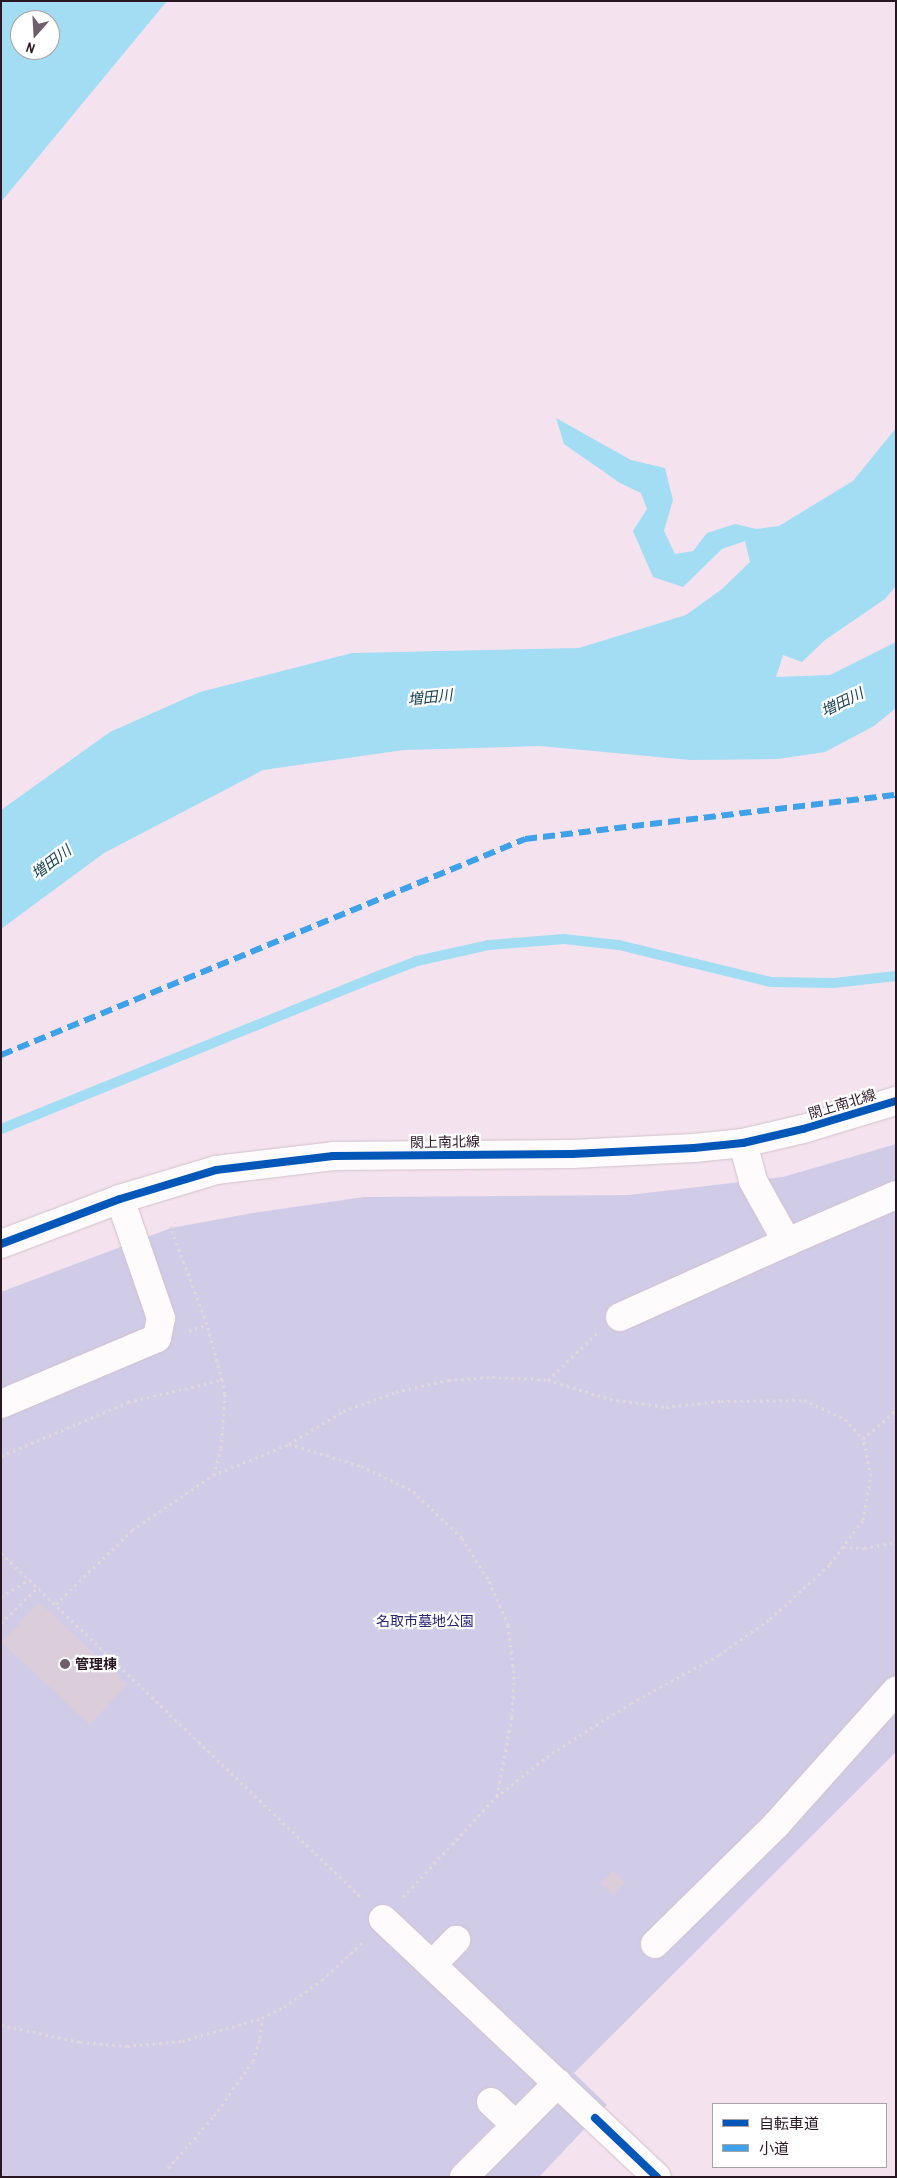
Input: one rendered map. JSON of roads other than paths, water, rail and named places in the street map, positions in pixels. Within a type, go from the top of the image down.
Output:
[{"type":"street","name":"閖上南北線","points":[[1,1244],[120,1198],[216,1170],[334,1156],[572,1154],[743,1143],[803,1130],[896,1101]]},
{"type":"street","points":[[743,1143],[753,1181],[787,1242]]},
{"type":"street","points":[[620,1317],[896,1195]]},
{"type":"street","points":[[1,1404],[157,1338],[161,1318],[120,1198]]},
{"type":"street","points":[[655,1944],[776,1824],[896,1691]]},
{"type":"street","points":[[383,1919],[657,2177]]},
{"type":"street","points":[[432,1965],[456,1940]]},
{"type":"street","points":[[464,2177],[558,2082]]},
{"type":"street","points":[[491,2102],[516,2125]]},
{"type":"water","points":[[1,1],[167,1],[1,202]]},
{"type":"water","name":"増田川","points":[[556,418],[631,460],[665,468],[673,500],[664,531],[675,554],[693,551],[707,533],[735,524],[757,529],[779,526],[853,481],[896,428],[896,586],[885,599],[825,640],[802,662],[783,655],[776,677],[830,675],[896,642],[896,708],[874,726],[825,752],[778,759],[690,760],[540,746],[404,750],[263,770],[104,853],[1,929],[1,810],[110,732],[200,692],[352,653],[579,648],[686,615],[722,589],[750,562],[745,541],[722,549],[683,587],[653,577],[633,531],[647,509],[641,493],[620,483],[564,444]]},
{"type":"waterway","points":[[1,1129],[417,961],[489,945],[564,939],[619,945],[771,982],[834,983],[896,976]]},
{"type":"place","name":"管理棟","points":[[65,1664]]},
{"type":"park label","name":"名取市墓地公園","points":[[425,1621]]}]
